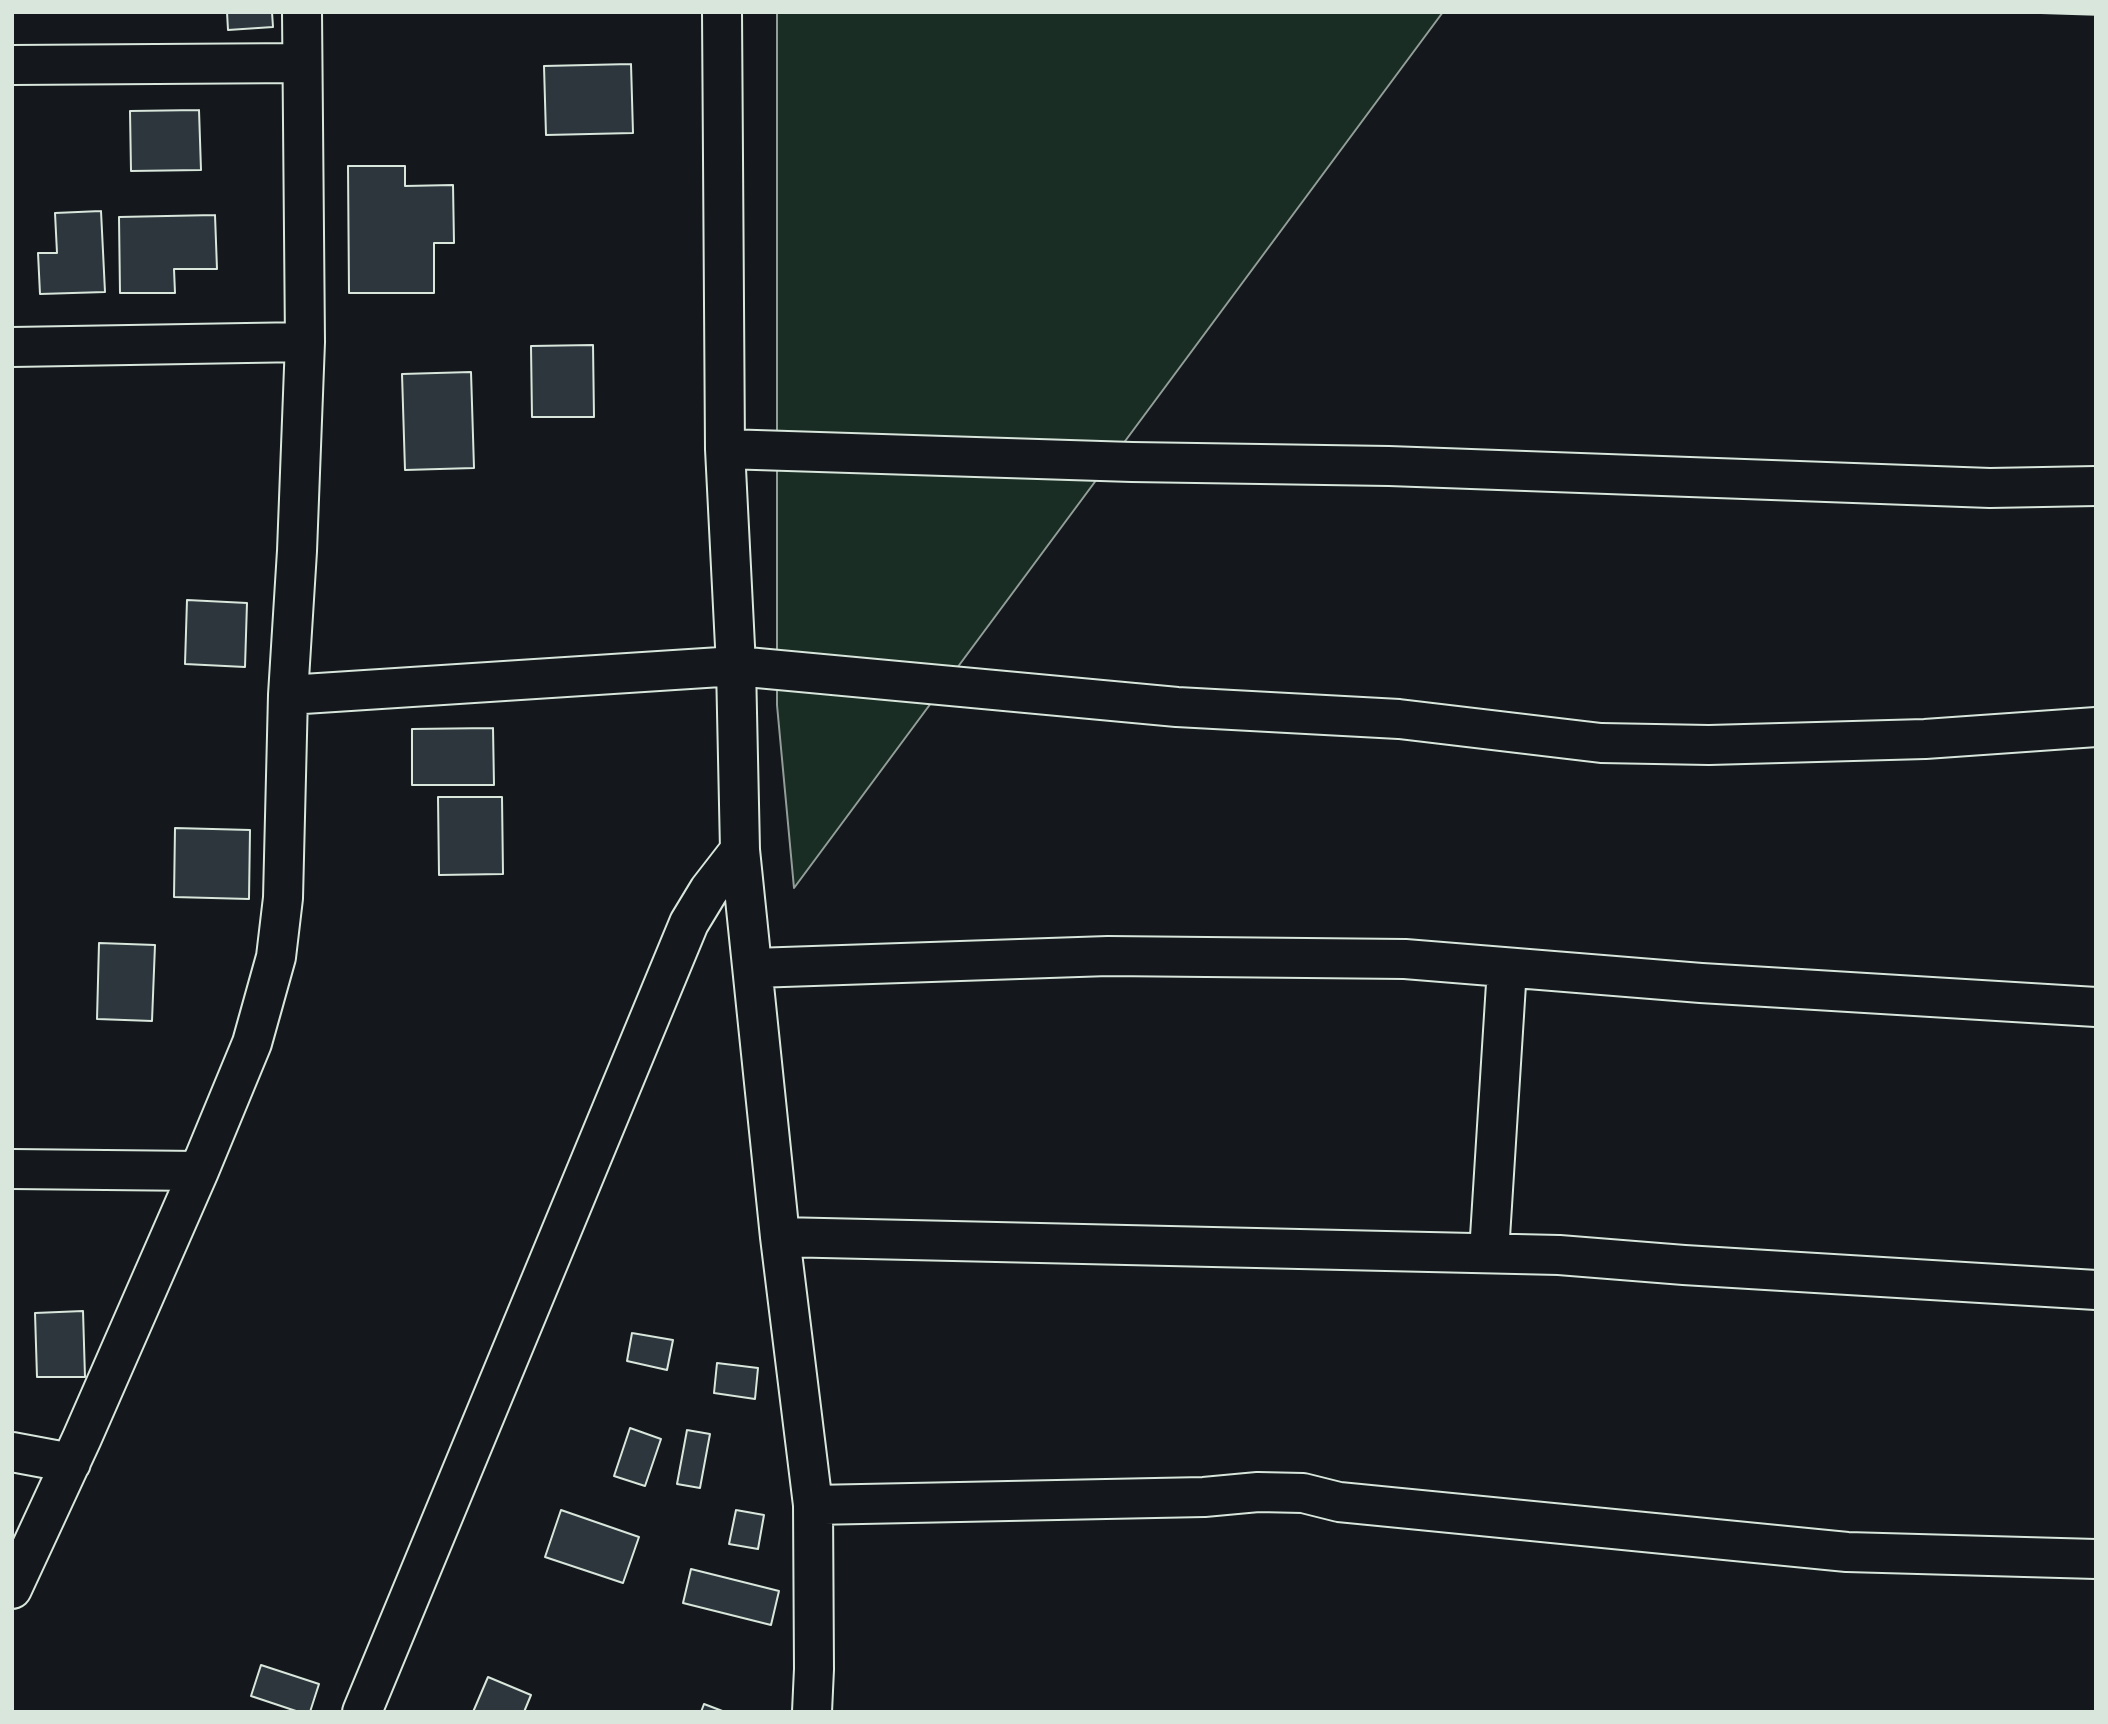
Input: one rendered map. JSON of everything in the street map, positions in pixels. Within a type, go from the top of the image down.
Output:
[{"type":"street","points":[[12,1589],[199,1171],[252,1043],[276,957],[283,898],[288,695],[305,342],[302,12]]},
{"type":"street","points":[[722,12],[726,449],[736,666],[740,850],[780,1237],[813,1505],[812,1712]]},
{"type":"street","points":[[12,65],[301,63]]},
{"type":"street","points":[[12,347],[305,342]]},
{"type":"street","points":[[726,449],[1119,462],[1389,466],[1990,488],[2096,486]]},
{"type":"street","points":[[288,695],[736,666],[1177,707],[1399,719],[1601,743],[1709,745],[1925,740],[2096,727]]},
{"type":"street","points":[[362,1712],[689,923],[709,890],[740,850]]},
{"type":"street","points":[[754,968],[1108,956],[1405,959],[1714,984],[2096,1007]]},
{"type":"street","points":[[1489,1254],[1507,968]]},
{"type":"street","points":[[12,1170],[199,1171]]},
{"type":"street","points":[[780,1237],[1559,1255],[2096,1290]]},
{"type":"street","points":[[12,1452],[71,1462]]},
{"type":"street","points":[[813,1505],[1204,1497],[1258,1492],[1303,1493],[1339,1502],[1847,1552],[2096,1559]]},
{"type":"street","points":[[795,1712],[814,1669]]},
{"type":"green space","points":[[777,12],[1443,12],[794,888],[777,705]]},
{"type":"building","points":[[227,12],[272,12],[273,27],[228,30]]},
{"type":"building","points":[[631,64],[633,133],[546,135],[544,66]]},
{"type":"building","points":[[199,110],[201,170],[131,171],[130,111]]},
{"type":"building","points":[[348,166],[405,166],[405,186],[453,185],[454,243],[434,243],[434,293],[349,293]]},
{"type":"building","points":[[101,211],[105,292],[40,294],[38,253],[57,253],[55,213]]},
{"type":"building","points":[[215,215],[217,269],[174,269],[175,293],[120,293],[119,217]]},
{"type":"building","points":[[593,345],[594,417],[532,417],[531,346]]},
{"type":"building","points":[[471,372],[474,468],[405,470],[402,374]]},
{"type":"building","points":[[187,600],[247,603],[245,667],[185,664]]},
{"type":"building","points":[[493,728],[494,785],[412,785],[412,729]]},
{"type":"building","points":[[438,797],[502,797],[503,874],[439,875]]},
{"type":"building","points":[[175,828],[250,830],[249,899],[174,897]]},
{"type":"building","points":[[99,943],[155,945],[152,1021],[97,1019]]},
{"type":"building","points":[[83,1311],[85,1377],[37,1377],[35,1313]]},
{"type":"building","points":[[632,1333],[673,1340],[667,1370],[627,1361]]},
{"type":"building","points":[[717,1363],[758,1368],[755,1399],[714,1393]]},
{"type":"building","points":[[630,1428],[661,1439],[645,1486],[614,1476]]},
{"type":"building","points":[[687,1430],[710,1434],[700,1488],[677,1484]]},
{"type":"building","points":[[561,1510],[639,1537],[623,1583],[545,1557]]},
{"type":"building","points":[[736,1510],[764,1515],[758,1549],[729,1544]]},
{"type":"building","points":[[691,1569],[779,1591],[771,1625],[683,1603]]},
{"type":"building","points":[[261,1665],[319,1684],[310,1712],[299,1712],[251,1696]]},
{"type":"building","points":[[488,1677],[531,1695],[524,1712],[473,1712]]},
{"type":"building","points":[[704,1704],[725,1712],[701,1712]]},
{"type":"wall","points":[[2033,12],[2096,14]]}]
